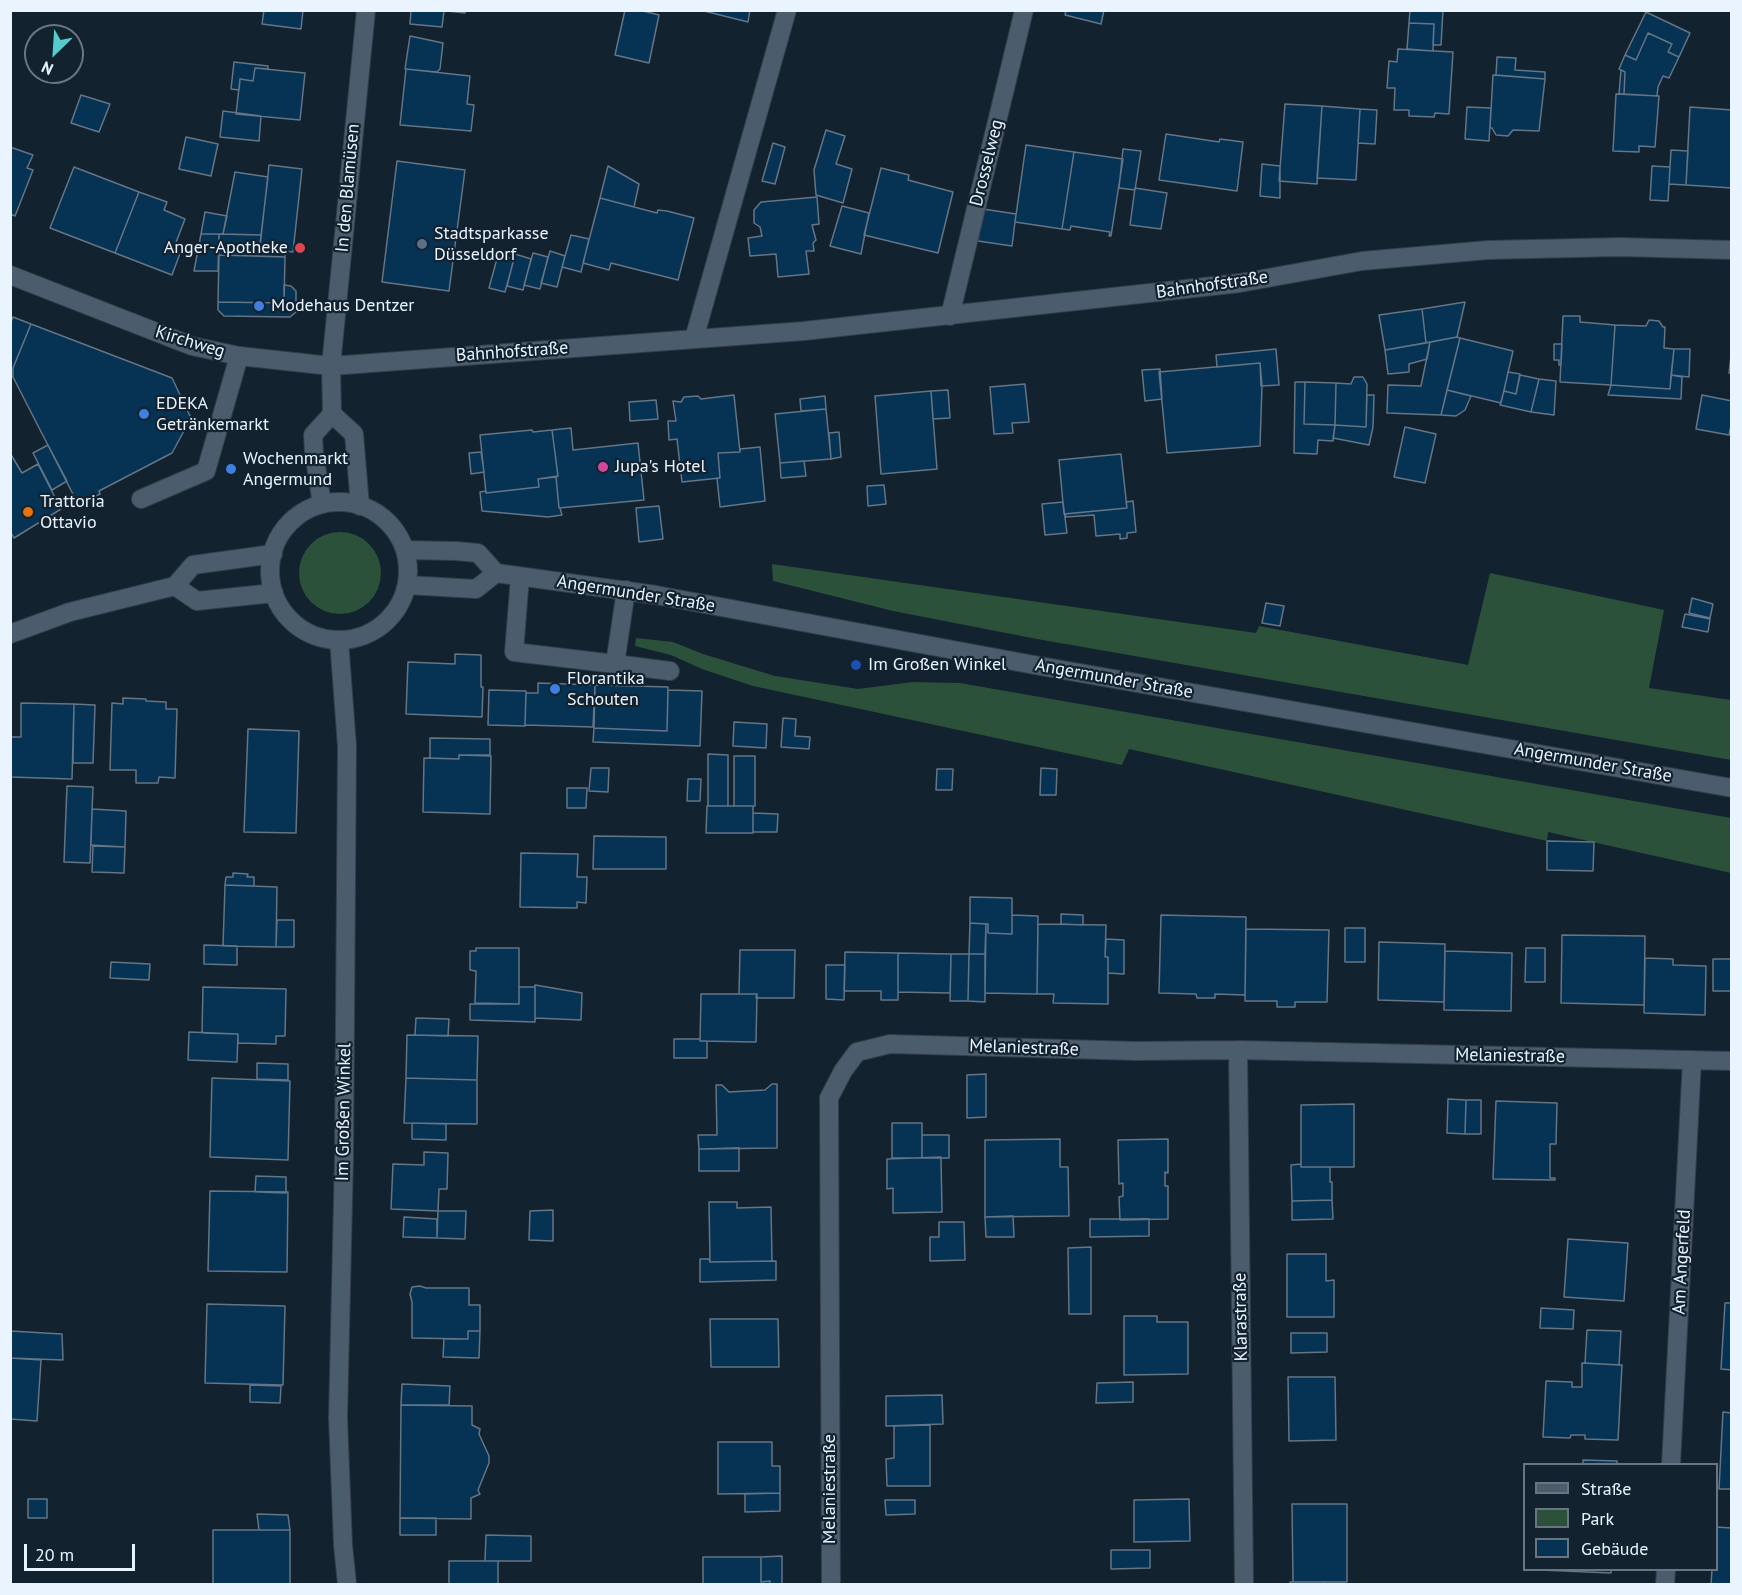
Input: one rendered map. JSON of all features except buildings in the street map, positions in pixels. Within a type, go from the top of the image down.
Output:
[{"type":"street","name":"In den Blamüsen","points":[[331,366],[366,10]]},
{"type":"street","points":[[693,339],[787,10]]},
{"type":"street","name":"Drosselweg","points":[[950,316],[1024,10]]},
{"type":"street","name":"Bahnhofstraße","points":[[331,366],[804,332],[1240,283],[1362,261],[1488,250],[1620,247],[1731,250]]},
{"type":"street","name":"Kirchweg","points":[[10,275],[192,346],[239,356],[331,366]]},
{"type":"street","points":[[141,499],[206,471],[239,356]]},
{"type":"street","points":[[322,504],[313,435],[332,414],[331,366]]},
{"type":"street","points":[[332,414],[354,434],[360,506]]},
{"type":"street","points":[[335,502],[360,506],[383,518],[396,532],[405,550],[408,567],[407,585],[394,613],[370,633],[339,640],[322,638],[293,621],[282,609],[274,593],[271,580],[273,554],[286,528],[308,510],[335,502]]},
{"type":"street","points":[[405,550],[478,554],[496,573],[476,589],[407,585]]},
{"type":"street","points":[[10,634],[70,612],[175,586],[193,565],[273,554]]},
{"type":"street","name":"Angermunder Straße","points":[[496,573],[626,590],[1731,788]]},
{"type":"street","points":[[520,577],[514,652],[670,671]]},
{"type":"street","points":[[175,586],[198,601],[274,593]]},
{"type":"street","points":[[615,664],[626,590]]},
{"type":"street","name":"Im Großen Winkel","points":[[339,640],[347,746],[344,1157],[338,1418],[343,1545],[347,1584]]},
{"type":"street","name":"Melaniestraße","points":[[831,1584],[829,1098],[843,1071],[858,1052],[890,1044],[1136,1051],[1238,1050],[1731,1061]]},
{"type":"street","name":"Klarastraße","points":[[1238,1050],[1244,1584]]},
{"type":"street","name":"Am Angerfeld","points":[[1671,1463],[1692,1060]]},
{"type":"green space","points":[[340,532],[356,536],[369,544],[377,557],[381,573],[377,589],[369,602],[356,610],[340,614],[324,610],[311,602],[303,589],[299,573],[303,557],[311,544],[324,536]]},
{"type":"green space","points":[[772,564],[1256,633],[1259,626],[1468,665],[1490,573],[1664,610],[1649,688],[1731,700],[1731,760],[1037,639],[893,611],[773,581]]},
{"type":"green space","points":[[636,638],[673,642],[703,654],[775,676],[858,689],[913,682],[960,683],[1731,818],[1731,873],[1548,832],[1547,841],[1129,749],[1122,765],[753,686],[702,669],[671,655],[635,646]]},
{"type":"place","name":"Stadtsparkasse Düsseldorf","points":[[422,244]]},
{"type":"place","name":"Anger-Apotheke","points":[[300,248]]},
{"type":"place","name":"Modehaus Dentzer","points":[[259,306]]},
{"type":"place","name":"EDEKA Getränkemarkt","points":[[144,414]]},
{"type":"place","name":"Jupa's Hotel","points":[[603,467]]},
{"type":"place","name":"Wochenmarkt Angermund","points":[[231,469]]},
{"type":"place","name":"Trattoria Ottavio","points":[[28,512]]},
{"type":"place","name":"Im Großen Winkel","points":[[856,665]]},
{"type":"place","name":"Florantika Schouten","points":[[555,689]]}]
